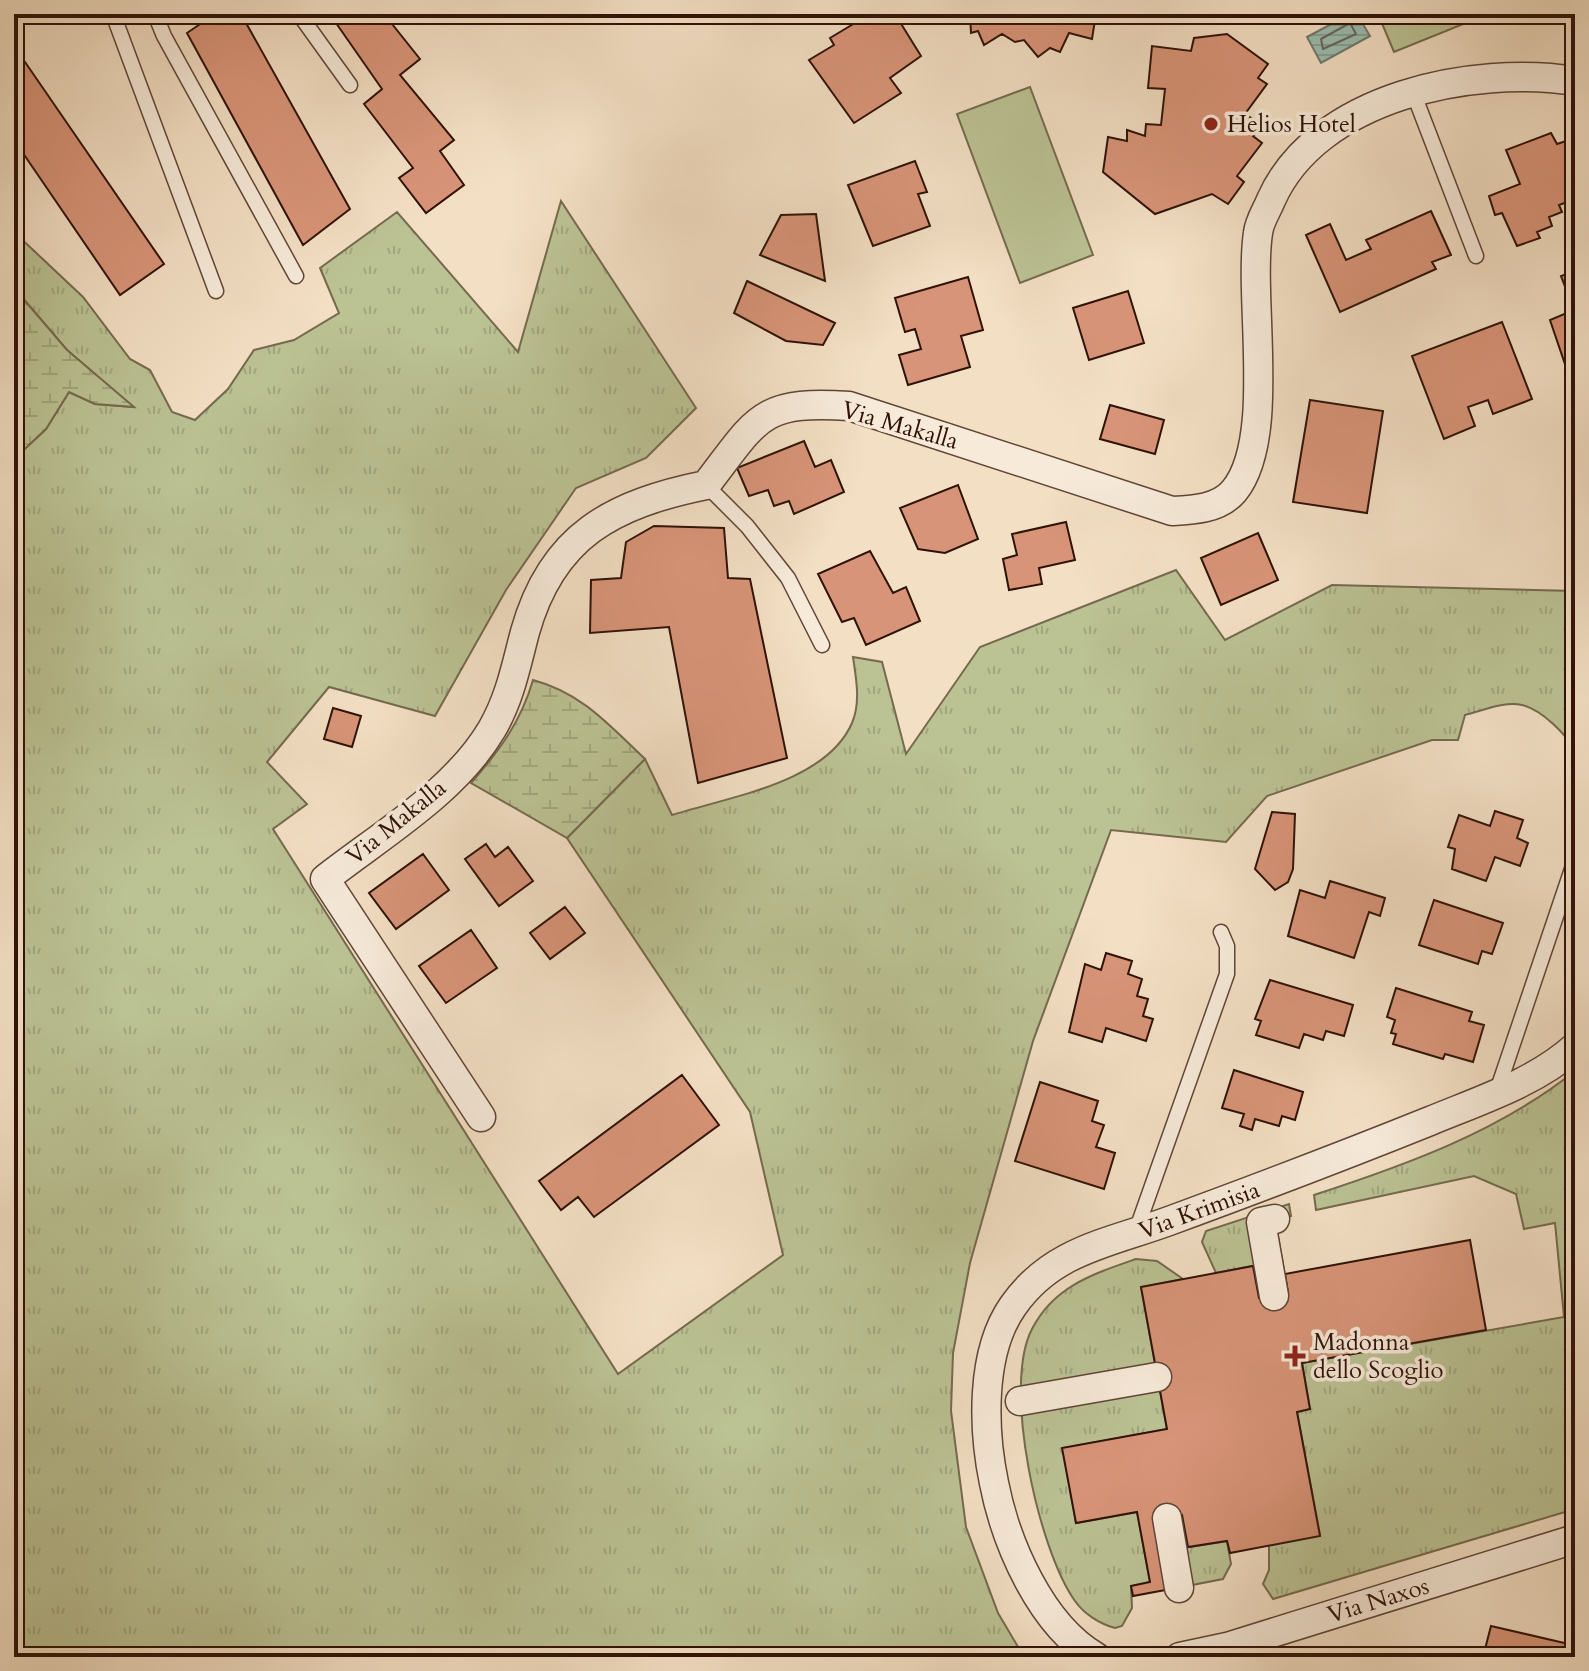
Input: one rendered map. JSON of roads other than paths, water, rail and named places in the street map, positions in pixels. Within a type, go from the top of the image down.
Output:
[{"type":"street","name":"Via Makalla","points":[[481,1117],[325,879],[448,783],[490,731],[512,688],[526,628],[548,573],[584,530],[622,508],[662,494],[706,485],[740,438],[769,412],[807,403],[849,406],[1172,511],[1203,510],[1233,494],[1248,469],[1257,409],[1258,231],[1280,181],[1321,135],[1365,109],[1413,92],[1485,80],[1551,77],[1575,81]]},
{"type":"street","name":"Via Krimisia","points":[[1096,1657],[1077,1646],[1038,1594],[1016,1550],[997,1498],[988,1426],[989,1381],[996,1343],[1012,1308],[1058,1261],[1298,1174],[1496,1094],[1561,1059],[1575,1047]]},
{"type":"street","points":[[1274,1296],[1261,1222],[1275,1219]]},
{"type":"street","points":[[1020,1401],[1157,1377]]},
{"type":"street","points":[[1167,1518],[1179,1588]]},
{"type":"street","name":"Via Naxos","points":[[1180,1657],[1227,1647],[1575,1539]]},
{"type":"lane","points":[[113,14],[216,291]]},
{"type":"lane","points":[[155,14],[164,36],[296,276]]},
{"type":"lane","points":[[299,14],[350,85]]},
{"type":"lane","points":[[1413,92],[1476,256]]},
{"type":"lane","points":[[706,485],[747,526],[788,578],[822,645]]},
{"type":"lane","points":[[1496,1094],[1575,860]]},
{"type":"lane","points":[[1135,1234],[1227,974],[1227,946],[1221,932]]},
{"type":"water","points":[[1350,14],[1357,14],[1370,36],[1321,63],[1307,37]]},
{"type":"place","name":"Helios Hotel","points":[[1211,124]]},
{"type":"place","name":"Madonna dello Scoglio","points":[[1295,1356]]}]
